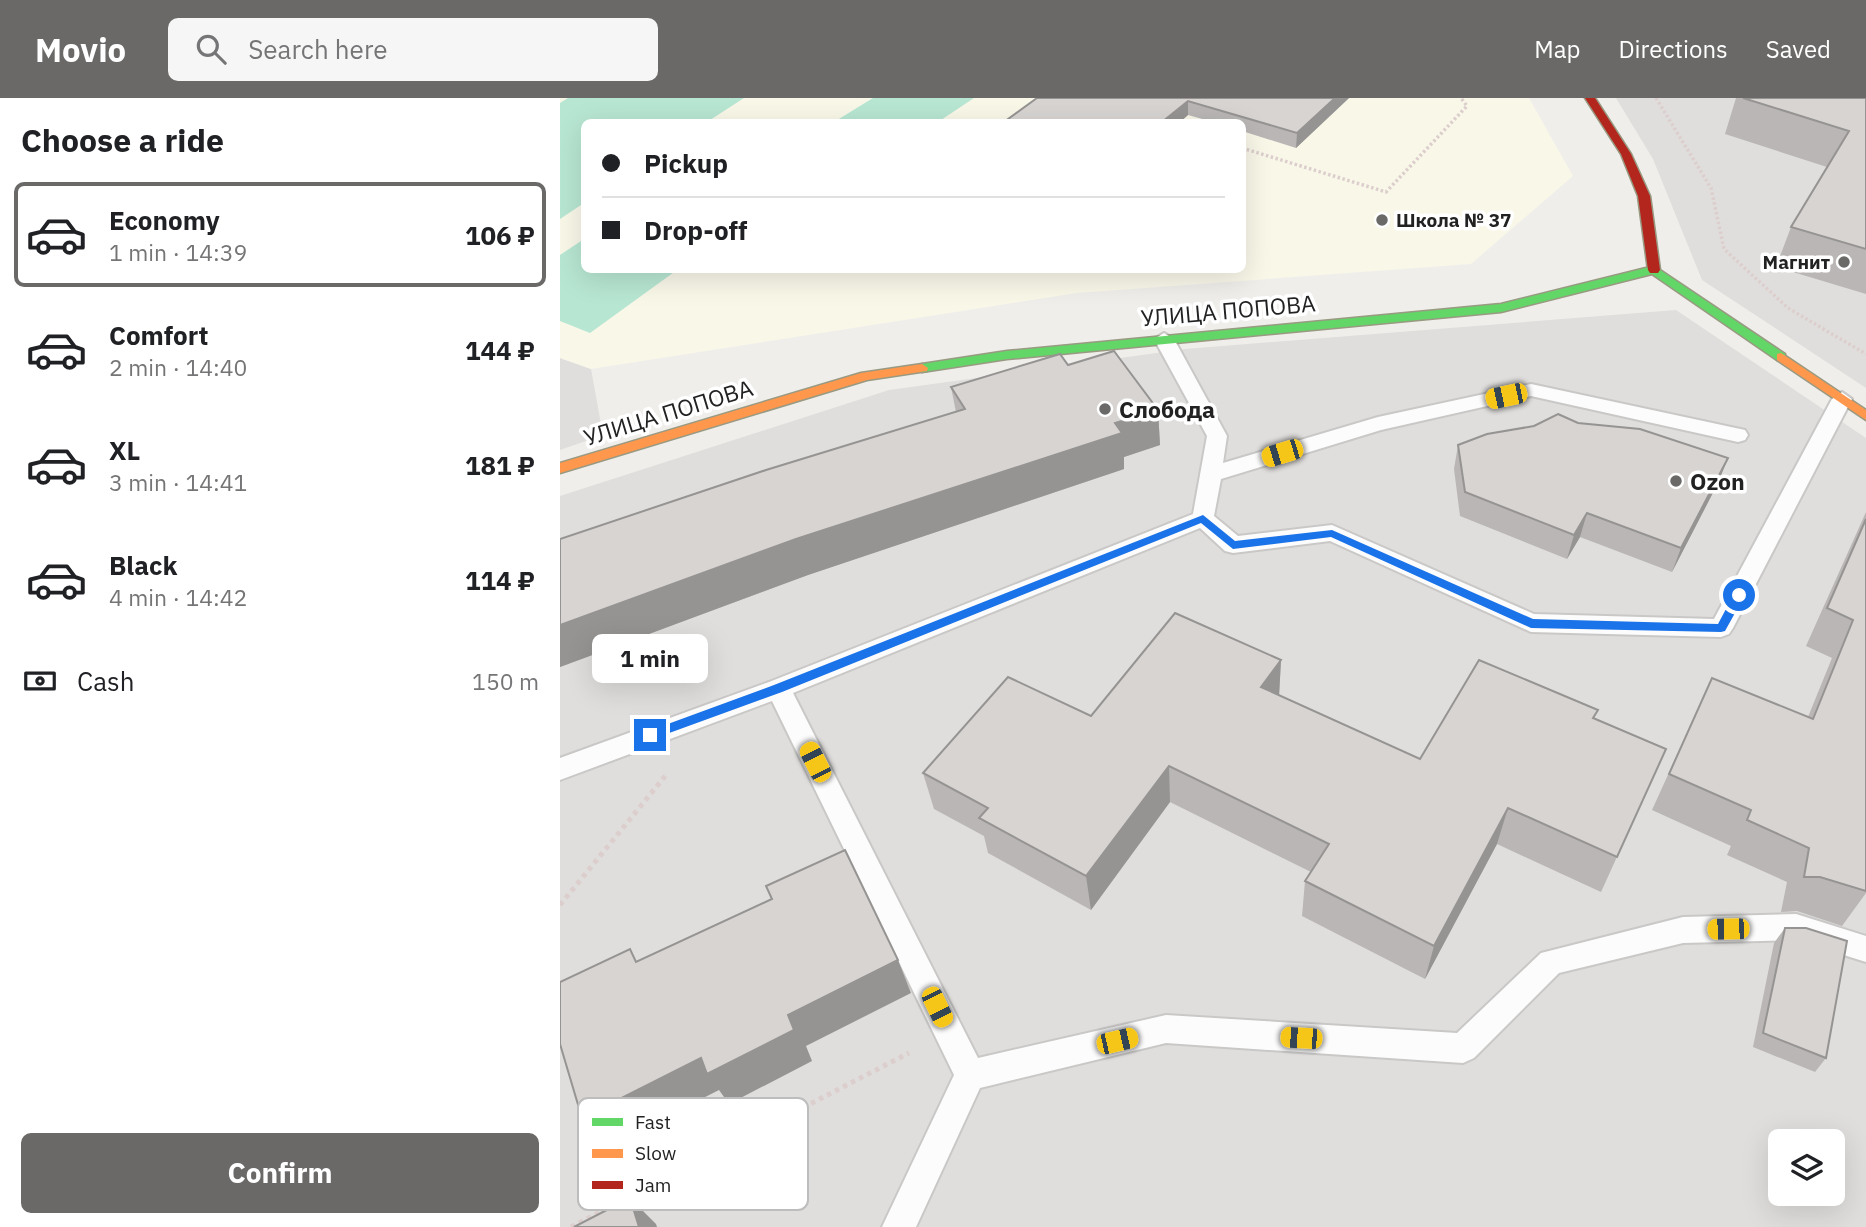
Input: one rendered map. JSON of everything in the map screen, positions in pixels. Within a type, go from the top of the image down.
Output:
[{"type":"street","points":[[1590,98],[1626,154],[1644,196],[1654,270],[1866,416]]},
{"type":"street","name":"УЛИЦА ПОПОВА","points":[[560,468],[866,376],[1007,355],[1501,308],[1654,270]]},
{"type":"lane","points":[[1164,339],[1217,436],[1203,519]]},
{"type":"lane","points":[[1211,474],[1378,424],[1531,390],[1738,435]]},
{"type":"lane","points":[[1203,519],[1233,545],[1332,533],[1531,624],[1721,628],[1842,399]]},
{"type":"lane","points":[[560,769],[778,689],[1203,519]]},
{"type":"lane","points":[[778,689],[970,1075]]},
{"type":"lane","points":[[970,1075],[1166,1029],[1463,1048],[1551,962],[1682,930],[1796,927],[1866,949]]},
{"type":"lane","points":[[898,1227],[970,1075]]},
{"type":"path","points":[[1246,149],[1386,192],[1467,106],[1461,98]]},
{"type":"path","points":[[1656,98],[1711,188],[1724,249],[1788,308],[1866,354]]},
{"type":"path","points":[[560,905],[674,764]]},
{"type":"path","points":[[808,1105],[950,1032]]},
{"type":"path","points":[[571,1227],[604,1210]]},
{"type":"shaded area","name":"Школа № 37","points":[[560,98],[1529,98],[1573,176],[1471,264],[1077,293],[591,369],[560,358]]},
{"type":"shaded area","points":[[1616,98],[1866,98],[1866,388],[1702,280],[1653,159]]},
{"type":"shaded area","points":[[1676,310],[1866,438],[1866,1227],[560,1227],[560,496],[889,390],[1185,349]]},
{"type":"shaded area","points":[[560,358],[591,369],[603,435],[560,450]]},
{"type":"green space","points":[[568,98],[744,98],[712,119],[581,119],[581,205],[560,219],[560,103]]},
{"type":"green space","points":[[873,98],[974,98],[942,119],[839,119]]},
{"type":"green space","points":[[581,241],[581,273],[673,273],[590,333],[560,321],[560,255]]},
{"type":"building","points":[[1037,98],[1335,98],[1297,133],[1188,101],[1166,119],[1008,119]]},
{"type":"building","points":[[1743,98],[1866,98],[1866,249],[1791,227],[1849,131]]},
{"type":"building","points":[[1114,351],[1158,410],[1115,423],[1122,433],[796,539],[560,625],[560,539],[766,470],[965,409],[951,387],[1060,354],[1068,365]]},
{"type":"building","points":[[1558,414],[1578,423],[1640,429],[1728,458],[1681,548],[1587,513],[1574,535],[1465,492],[1458,445],[1487,434],[1534,426]]},
{"type":"building","points":[[1866,519],[1866,891],[1820,877],[1804,877],[1809,848],[1747,820],[1751,810],[1669,774],[1712,678],[1813,719],[1853,620],[1827,608]]},
{"type":"building","points":[[1175,613],[1281,660],[1261,687],[1420,759],[1479,660],[1598,710],[1593,718],[1666,749],[1617,857],[1508,808],[1434,946],[1305,881],[1329,844],[1169,766],[1086,876],[979,818],[988,808],[923,773],[1008,677],[1091,716]]},
{"type":"building","points":[[845,850],[898,960],[788,1015],[794,1030],[707,1074],[701,1058],[622,1098],[578,1098],[578,1105],[560,1044],[560,982],[630,949],[636,962],[772,899],[766,886]]},
{"type":"building","points":[[1785,928],[1806,928],[1847,941],[1826,1058],[1763,1033]]},
{"type":"building","points":[[607,1210],[634,1210],[639,1227],[574,1227]]},
{"type":"traffic: fast","points":[[922,368],[1007,355],[1501,308],[1654,270],[1781,357]]},
{"type":"traffic: slow","points":[[1781,357],[1866,416]]},
{"type":"traffic: slow","points":[[560,468],[866,376],[922,368]]},
{"type":"traffic: jam","points":[[1590,98],[1626,154],[1644,196],[1654,270]]},
{"type":"place","name":"Школа № 37","points":[[1382,220]]},
{"type":"place","name":"Магнит","points":[[1844,262]]},
{"type":"place","name":"Слобода","points":[[1105,409]]},
{"type":"place","name":"Ozon","points":[[1676,481]]},
{"type":"route","points":[[650,735],[778,689],[1203,519],[1233,545],[1332,533],[1531,624],[1721,628],[1739,595]]}]
